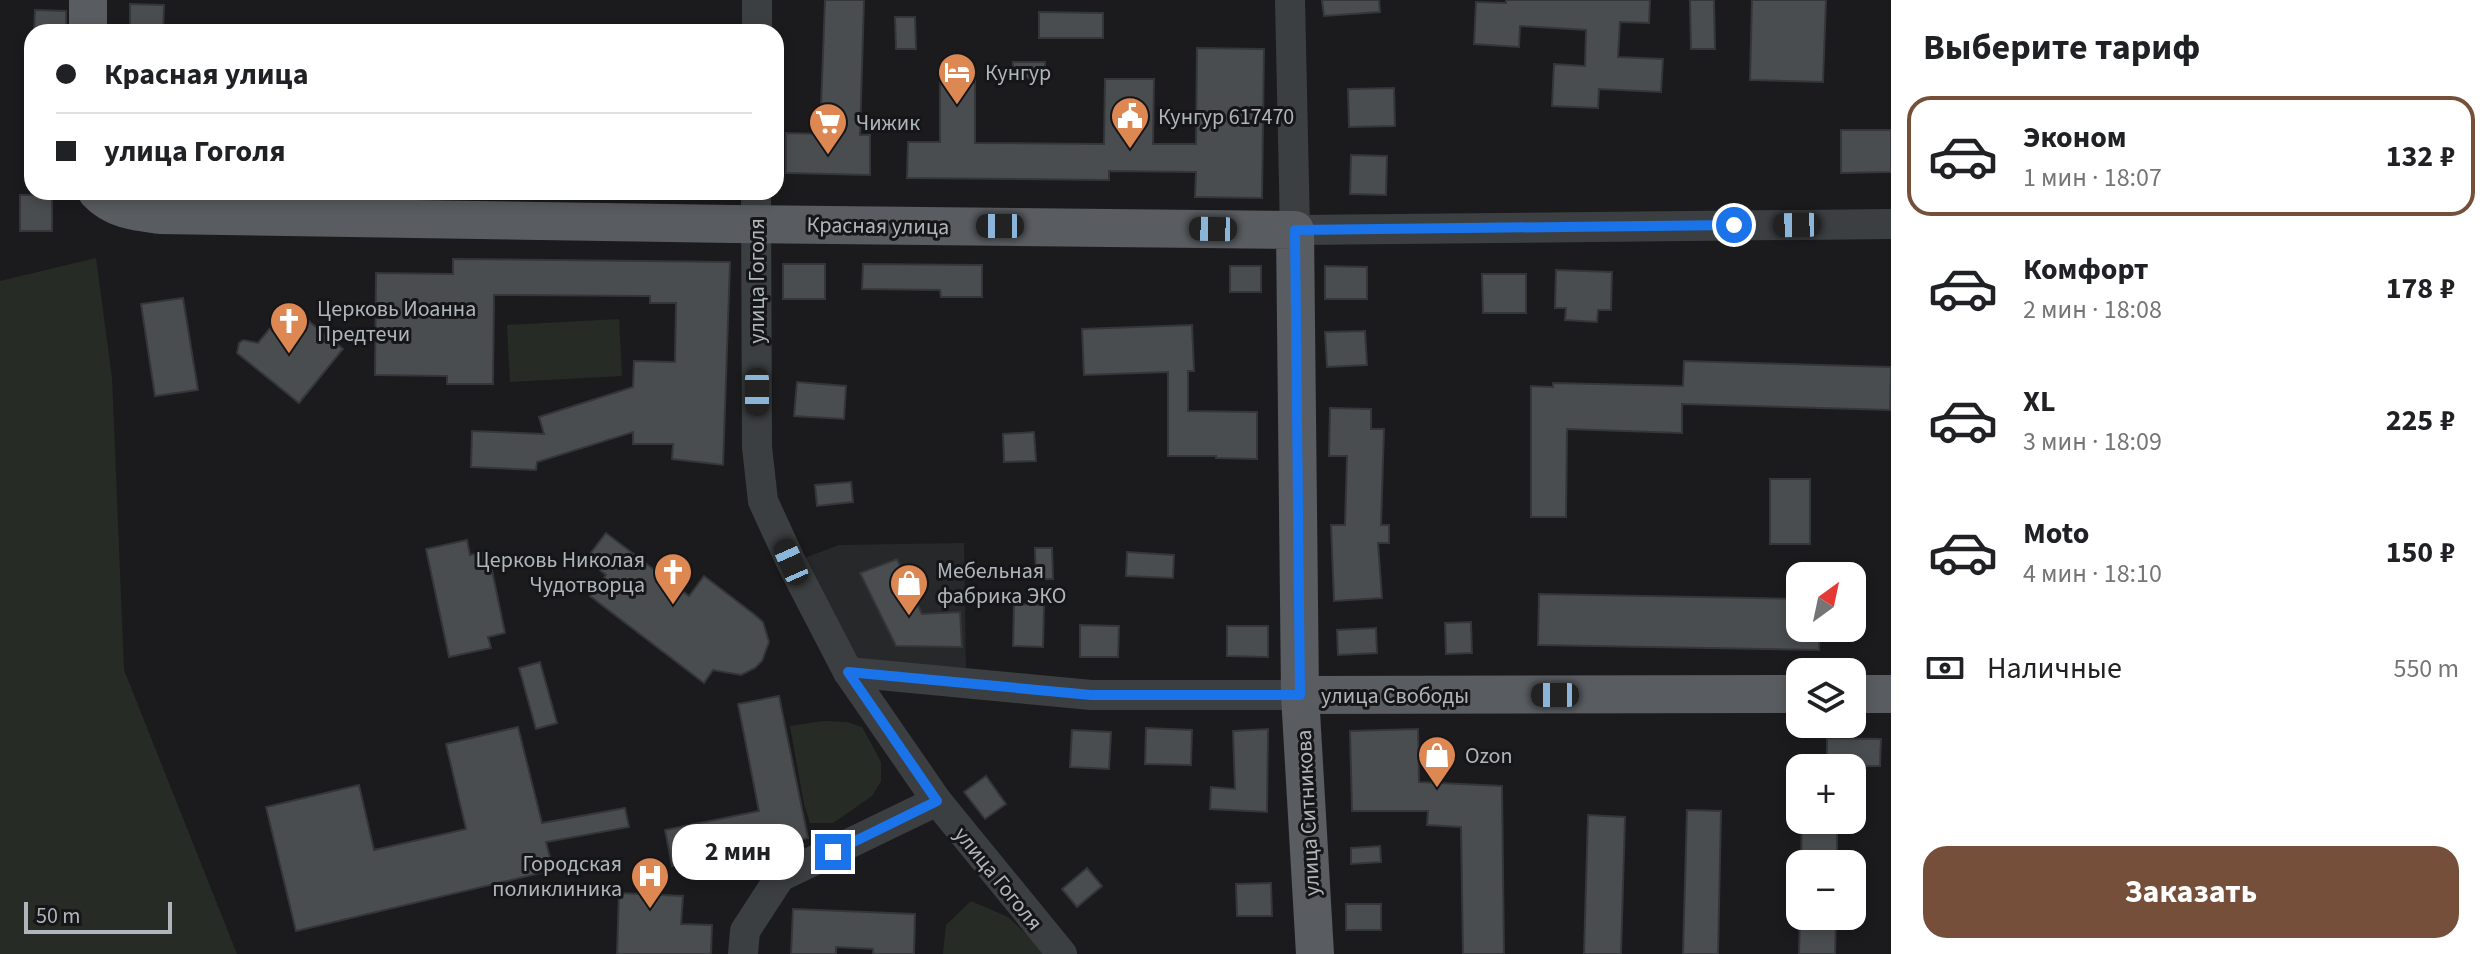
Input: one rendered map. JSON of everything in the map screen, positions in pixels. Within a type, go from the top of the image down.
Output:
[{"type":"main road","points":[[88,0],[88,24]]},
{"type":"main road","name":"Красная улица","points":[[107,200],[123,209],[160,215],[756,208],[1295,230]]},
{"type":"main road","name":"улица Ситникова","points":[[1295,230],[1300,695],[1315,954]]},
{"type":"main road","name":"улица Свободы","points":[[1300,695],[1786,694]]},
{"type":"main road","points":[[1866,694],[1891,694]]},
{"type":"street","points":[[757,0],[757,24]]},
{"type":"street","name":"улица Ситникова","points":[[1290,0],[1295,230]]},
{"type":"street","name":"улица Гоголя","points":[[756,208],[757,447],[763,501],[848,672],[937,801],[1062,954]]},
{"type":"street","name":"Красная улица","points":[[1295,230],[1891,224]]},
{"type":"street","name":"улица Свободы","points":[[848,672],[1091,695],[1300,695]]},
{"type":"street","points":[[743,954],[745,931],[780,877],[937,801]]},
{"type":"shaded area","points":[[96,258],[112,378],[124,670],[237,954],[0,954],[0,281]]},
{"type":"shaded area","points":[[619,319],[622,376],[510,382],[507,325]]},
{"type":"shaded area","points":[[964,543],[966,673],[854,664],[804,558],[839,545]]},
{"type":"shaded area","points":[[823,721],[847,722],[862,727],[881,762],[881,781],[872,796],[833,823],[810,823],[790,726]]},
{"type":"shaded area","points":[[971,901],[1008,917],[1047,954],[943,954],[946,925]]},
{"type":"building","points":[[825,0],[864,0],[860,135],[870,135],[870,175],[786,173],[786,133],[820,134]]},
{"type":"building","points":[[1322,0],[1379,0],[1380,12],[1324,16]]},
{"type":"building","points":[[1506,0],[1650,0],[1649,23],[1620,22],[1618,57],[1663,59],[1661,92],[1599,89],[1598,108],[1552,106],[1554,64],[1585,66],[1586,30],[1520,26],[1519,47],[1474,44],[1476,2],[1506,3]]},
{"type":"building","points":[[1690,0],[1714,0],[1715,49],[1691,49]]},
{"type":"building","points":[[1752,0],[1826,0],[1823,82],[1750,80]]},
{"type":"building","points":[[130,4],[164,5],[163,24],[130,24]]},
{"type":"building","points":[[35,10],[66,11],[66,24],[34,24]]},
{"type":"building","points":[[1039,12],[1103,13],[1103,38],[1039,38]]},
{"type":"building","points":[[895,17],[915,17],[916,49],[896,49]]},
{"type":"building","points":[[1197,48],[1264,49],[1262,198],[1195,197],[1196,172],[1109,171],[1109,180],[907,178],[908,142],[940,142],[940,69],[975,69],[975,143],[1104,144],[1105,79],[1154,79],[1153,144],[1196,144]]},
{"type":"building","points":[[1013,62],[1045,62],[1045,78],[1013,78]]},
{"type":"building","points":[[1394,88],[1395,126],[1349,127],[1348,89]]},
{"type":"building","points":[[1841,130],[1891,130],[1891,172],[1841,173]]},
{"type":"building","points":[[1351,155],[1387,156],[1386,195],[1350,194]]},
{"type":"building","points":[[20,195],[24,195],[24,200],[52,200],[52,231],[20,231]]},
{"type":"building","points":[[453,259],[730,262],[723,465],[672,459],[673,444],[633,444],[633,432],[537,462],[536,470],[471,467],[472,431],[544,434],[539,417],[633,387],[634,361],[675,362],[676,303],[650,303],[650,296],[494,295],[493,384],[447,384],[447,376],[375,375],[376,273],[453,274]]},
{"type":"building","points":[[783,264],[825,264],[825,299],[783,299]]},
{"type":"building","points":[[863,264],[982,265],[982,297],[941,297],[940,290],[862,289]]},
{"type":"building","points":[[1230,266],[1261,266],[1261,292],[1230,292]]},
{"type":"building","points":[[1325,266],[1367,267],[1367,299],[1325,299]]},
{"type":"building","points":[[1556,270],[1612,272],[1611,310],[1598,310],[1597,322],[1565,320],[1566,308],[1555,308]]},
{"type":"building","points":[[1482,274],[1526,274],[1526,313],[1483,313]]},
{"type":"building","points":[[183,298],[198,390],[155,396],[141,304]]},
{"type":"building","name":"Церковь Иоанна Предтечи","points":[[289,305],[343,349],[299,403],[237,353],[243,340],[258,343]]},
{"type":"building","points":[[1192,325],[1194,371],[1188,371],[1188,411],[1257,412],[1257,459],[1168,456],[1168,372],[1084,375],[1082,329]]},
{"type":"building","points":[[1365,331],[1367,365],[1327,367],[1325,332]]},
{"type":"building","points":[[1684,361],[1891,367],[1890,410],[1682,404],[1682,433],[1567,429],[1566,517],[1531,517],[1531,386],[1553,387],[1553,383],[1683,386]]},
{"type":"building","points":[[797,382],[846,386],[844,419],[794,416]]},
{"type":"building","points":[[1330,408],[1371,409],[1371,429],[1384,429],[1381,525],[1389,525],[1389,543],[1378,543],[1382,598],[1334,601],[1331,525],[1345,525],[1347,456],[1329,456]]},
{"type":"building","points":[[1034,432],[1036,461],[1004,462],[1003,434]]},
{"type":"building","points":[[1770,479],[1810,479],[1810,544],[1770,544]]},
{"type":"building","points":[[851,482],[853,502],[817,506],[815,485]]},
{"type":"building","name":"Церковь Николая Чудотворца","points":[[606,533],[689,596],[704,576],[755,615],[763,622],[769,642],[762,661],[741,675],[713,670],[704,683],[590,596],[606,575],[586,559]]},
{"type":"building","points":[[467,540],[470,555],[488,551],[505,633],[488,637],[491,648],[449,657],[426,549]]},
{"type":"building","points":[[1035,548],[1052,548],[1053,579],[1036,579]]},
{"type":"building","points":[[1127,552],[1174,555],[1173,578],[1126,576]]},
{"type":"building","points":[[897,559],[922,614],[960,612],[962,647],[896,646],[860,573]]},
{"type":"building","points":[[1539,594],[1786,599],[1786,642],[1819,642],[1819,650],[1538,645]]},
{"type":"building","points":[[1014,604],[1044,605],[1043,647],[1013,646]]},
{"type":"building","points":[[1471,622],[1472,653],[1446,654],[1445,623]]},
{"type":"building","points":[[1080,625],[1119,626],[1118,657],[1080,657]]},
{"type":"building","points":[[1227,626],[1268,626],[1268,657],[1227,656]]},
{"type":"building","points":[[1376,628],[1377,653],[1338,655],[1337,630]]},
{"type":"building","points":[[540,662],[557,723],[536,729],[519,668]]},
{"type":"building","points":[[779,696],[808,838],[672,866],[665,830],[759,811],[738,704]]},
{"type":"building","points":[[518,727],[542,823],[625,808],[629,827],[546,842],[553,870],[296,931],[266,807],[359,785],[374,850],[466,829],[446,744]]},
{"type":"building","points":[[1146,728],[1192,730],[1191,765],[1145,764]]},
{"type":"building","points":[[1268,729],[1267,812],[1210,809],[1211,787],[1235,789],[1233,731]]},
{"type":"building","points":[[1418,729],[1419,782],[1502,786],[1504,954],[1463,954],[1461,827],[1427,825],[1428,811],[1352,811],[1350,731]]},
{"type":"building","points":[[1072,730],[1111,732],[1109,769],[1070,767]]},
{"type":"building","points":[[1827,738],[1881,739],[1880,766],[1866,766],[1866,754],[1827,754]]},
{"type":"building","points":[[986,776],[1006,804],[985,819],[964,792]]},
{"type":"building","points":[[1687,810],[1721,811],[1718,954],[1683,954]]},
{"type":"building","points":[[1588,815],[1625,817],[1621,954],[1584,954]]},
{"type":"building","points":[[1802,834],[1837,834],[1837,850],[1801,850]]},
{"type":"building","points":[[1380,846],[1381,862],[1351,864],[1351,848]]},
{"type":"building","points":[[1087,868],[1102,886],[1077,907],[1062,889]]},
{"type":"building","points":[[1271,883],[1272,916],[1237,916],[1236,884]]},
{"type":"building","name":"Городская поликлиника","points":[[619,893],[683,896],[681,924],[712,925],[711,954],[617,954]]},
{"type":"building","points":[[1346,904],[1381,904],[1381,930],[1346,930]]},
{"type":"building","points":[[793,909],[915,914],[914,954],[873,954],[873,949],[836,947],[836,954],[791,954]]},
{"type":"building","points":[[1800,930],[1836,930],[1835,954],[1799,954]]},
{"type":"place","name":"Кунгур","points":[[957,106]]},
{"type":"place","name":"Кунгур 617470","points":[[1130,150]]},
{"type":"place","name":"Чижик","points":[[828,156]]},
{"type":"place","name":"Церковь Иоанна Предтечи","points":[[289,355]]},
{"type":"place","name":"Церковь Николая Чудотворца","points":[[673,606]]},
{"type":"place","name":"Мебельная фабрика ЭКО","points":[[909,617]]},
{"type":"place","name":"Ozon","points":[[1437,789]]},
{"type":"place","name":"Городская поликлиника","points":[[650,910]]},
{"type":"route","points":[[833,852],[937,801],[848,672],[1091,695],[1300,695],[1295,230],[1734,225]]}]
